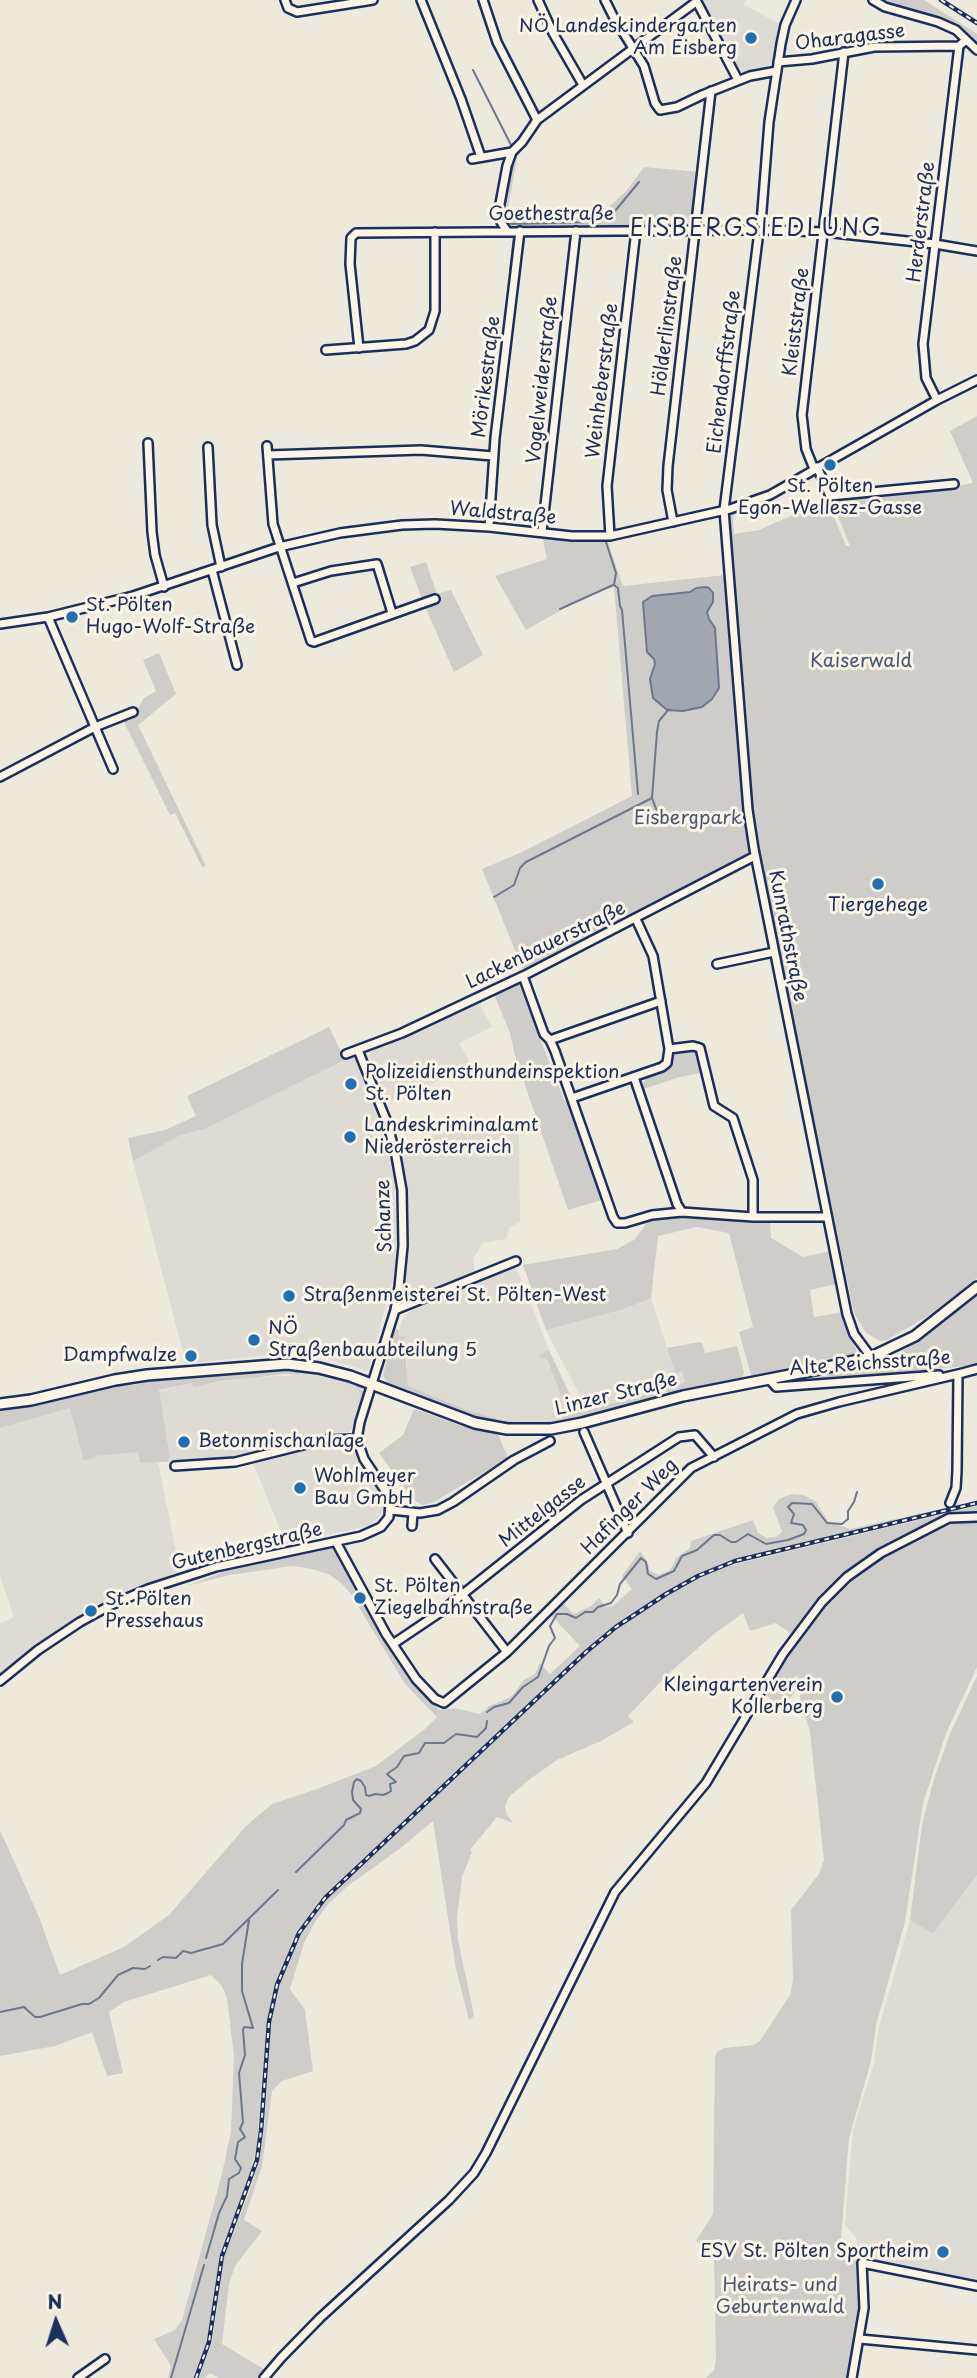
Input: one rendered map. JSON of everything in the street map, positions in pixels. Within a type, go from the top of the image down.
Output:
[{"type":"main road","name":"Linzer Straße","points":[[0,1404],[131,1378],[268,1365],[319,1368],[373,1384],[475,1423],[529,1430],[573,1425],[664,1400],[871,1357],[915,1336],[977,1287]]},
{"type":"street","points":[[285,0],[288,8],[297,12],[373,0]]},
{"type":"street","points":[[422,0],[461,99],[477,158],[512,152]]},
{"type":"street","points":[[483,0],[497,42],[537,120]]},
{"type":"street","points":[[538,0],[553,33],[583,85]]},
{"type":"street","points":[[606,0],[644,66],[655,103],[660,110],[677,107],[738,80],[777,71]]},
{"type":"street","points":[[766,230],[761,223],[769,122],[785,25],[796,0]]},
{"type":"street","points":[[873,0],[885,7],[956,30],[962,43],[977,50]]},
{"type":"street","points":[[507,231],[501,222],[499,209],[507,166],[512,152],[537,120],[696,1],[738,80]]},
{"type":"street","name":"Oharagasse","points":[[778,62],[888,46],[962,43]]},
{"type":"street","name":"Herderstraße","points":[[937,400],[926,378],[923,344],[962,43]]},
{"type":"street","name":"Kleiststraße","points":[[844,52],[802,415],[806,449],[830,496],[954,484]]},
{"type":"street","name":"Hölderlinstraße","points":[[673,522],[667,490],[668,466],[711,91]]},
{"type":"street","points":[[761,223],[754,223],[750,230],[752,236],[758,239],[764,236],[766,230]]},
{"type":"street","name":"Weinheberstraße","points":[[610,536],[607,486],[636,230]]},
{"type":"street","name":"Goethestraße","points":[[359,348],[351,274],[353,234],[750,230]]},
{"type":"street","points":[[766,230],[824,232],[977,251]]},
{"type":"street","name":"Mörikestraße","points":[[489,527],[493,456],[520,231]]},
{"type":"street","name":"Vogelweiderstraße","points":[[542,532],[576,231]]},
{"type":"street","points":[[327,350],[406,344],[415,341],[429,330],[435,311],[435,232]]},
{"type":"street","name":"Eichendorffstraße","points":[[724,510],[758,239]]},
{"type":"street","name":"Waldstraße","points":[[2,624],[48,617],[164,587],[279,547],[340,533],[402,525],[435,524],[572,536],[610,536],[724,510],[760,500],[977,380]]},
{"type":"street","points":[[148,443],[152,532],[164,587]]},
{"type":"street","points":[[208,447],[212,525],[221,567]]},
{"type":"street","points":[[435,599],[311,641],[279,547],[271,511],[267,451],[421,450],[493,456]]},
{"type":"street","name":"Kunrathstraße","points":[[724,510],[748,810],[755,856],[850,1325],[871,1357]]},
{"type":"street","points":[[293,583],[331,571],[377,564],[392,613]]},
{"type":"street","points":[[212,570],[237,665]]},
{"type":"street","points":[[48,617],[113,769]]},
{"type":"street","points":[[0,777],[95,727],[132,712]]},
{"type":"street","name":"Lackenbauerstraße","points":[[346,1054],[402,1033],[523,976],[755,856]]},
{"type":"street","points":[[572,1098],[667,1063],[669,1049],[653,956],[636,919]]},
{"type":"street","points":[[717,964],[774,952]]},
{"type":"street","points":[[523,976],[544,1034],[550,1040],[617,1223],[682,1212],[753,1217],[827,1217]]},
{"type":"street","points":[[550,1040],[661,1001]]},
{"type":"street","points":[[669,1049],[693,1046],[700,1048],[714,1106],[733,1118],[752,1181],[753,1217]]},
{"type":"street","name":"Schanze","points":[[358,1050],[387,1122],[400,1174],[403,1246],[395,1310],[373,1384]]},
{"type":"street","points":[[634,1077],[682,1212]]},
{"type":"street","points":[[395,1310],[516,1261]]},
{"type":"street","name":"Alte Reichsstraße","points":[[769,1379],[776,1387],[958,1374],[977,1369]]},
{"type":"street","points":[[950,1503],[956,1488],[958,1374]]},
{"type":"street","name":"Hafinger Weg","points":[[393,1644],[416,1679],[435,1699],[444,1703],[507,1652],[691,1468],[797,1414],[958,1374]]},
{"type":"street","points":[[878,1379],[879,1394]]},
{"type":"street","points":[[373,1384],[357,1439],[364,1459],[387,1492],[391,1510],[414,1513],[445,1507],[514,1461],[550,1441]]},
{"type":"street","points":[[584,1432],[628,1533]]},
{"type":"street","name":"Mittelgasse","points":[[393,1644],[463,1595],[582,1500],[679,1437],[695,1435],[714,1457]]},
{"type":"street","points":[[175,1466],[234,1462],[323,1440],[357,1439]]},
{"type":"street","name":"Gutenbergstraße","points":[[0,1681],[38,1650],[111,1605],[148,1589],[232,1563],[336,1542],[376,1530],[385,1523],[391,1510]]},
{"type":"street","points":[[412,1526],[414,1513]]},
{"type":"street","points":[[264,2378],[311,2328],[449,2200],[474,2173],[608,1902],[706,1783],[797,1634],[831,1592],[855,1570],[881,1553],[943,1521],[956,1517],[977,1517]]},
{"type":"street","points":[[336,1542],[393,1644]]},
{"type":"street","points":[[435,1559],[507,1652]]},
{"type":"street","points":[[852,2378],[864,2304],[862,2263],[977,2286]]},
{"type":"street","points":[[860,2339],[977,2350]]},
{"type":"street","points":[[78,2378],[105,2359]]},
{"type":"shaded area","name":"NÖ Landeskindergarten Am Eisberg","points":[[702,0],[746,0],[744,5],[780,24],[773,61],[768,66],[744,73],[738,70],[726,42]]},
{"type":"shaded area","points":[[706,587],[713,593],[713,602],[707,612],[715,628],[719,688],[712,699],[702,707],[683,711],[667,710],[653,698],[650,679],[655,664],[647,652],[643,602],[652,596],[690,592]]},
{"type":"shaded area","points":[[477,1000],[492,1027],[459,1043],[472,1067],[388,1102],[369,1057],[371,1051]]},
{"type":"shaded area","points":[[351,1057],[356,1060],[384,1135],[394,1179],[396,1208],[397,1242],[393,1279],[368,1371],[324,1358],[292,1355],[266,1355],[186,1364],[133,1161],[181,1135],[205,1129]]},
{"type":"shaded area","points":[[474,1121],[511,1123],[519,1131],[520,1222],[510,1227],[506,1239],[483,1243],[473,1259],[475,1272],[418,1297],[411,1296],[406,1288],[406,1204],[399,1148]]},
{"type":"shaded area","points":[[509,1268],[515,1268],[519,1274],[549,1350],[538,1357],[547,1359],[565,1408],[563,1419],[533,1423],[502,1420],[470,1411],[407,1386],[407,1354],[398,1336],[402,1320],[413,1308]]},
{"type":"shaded area","points":[[651,1298],[675,1373],[682,1371],[685,1382],[587,1410],[546,1330],[624,1309]]},
{"type":"shaded area","points":[[298,1373],[340,1380],[359,1387],[361,1398],[354,1426],[349,1432],[320,1434],[237,1456],[167,1462],[170,1458],[159,1391],[192,1383],[193,1386]]},
{"type":"shaded area","points":[[70,1408],[97,1456],[139,1452],[140,1463],[158,1462],[180,1571],[91,1608],[32,1648],[0,1674],[0,1624],[14,1617],[0,1576],[0,1428]]},
{"type":"shaded area","points":[[326,1444],[344,1444],[355,1448],[383,1493],[382,1514],[368,1526],[286,1544],[253,1463]]},
{"type":"shaded area","points":[[977,1875],[977,2281],[863,2258],[855,2236],[845,2225],[853,2130],[874,2063],[879,2027],[910,1920],[933,1934]]},
{"type":"green space","points":[[877,0],[924,0],[977,34],[977,46],[962,32],[886,6]]},
{"type":"green space","points":[[521,146],[524,146],[517,158],[507,214],[510,219],[584,219],[595,216],[605,211],[627,190],[644,167],[699,172],[693,226],[512,227],[503,220],[501,209],[511,159]]},
{"type":"green space","name":"Kaiserwald","points":[[977,416],[977,1278],[928,1316],[887,1340],[880,1341],[866,1333],[854,1313],[753,831],[727,515],[732,511],[761,503],[816,473],[846,546],[850,546],[831,499],[923,489],[933,492],[956,489],[956,486],[973,483],[950,431]],"holes":[[[816,475],[827,500],[759,530],[734,534],[733,515],[764,505]]]},
{"type":"green space","name":"Eisbergpark","points":[[542,535],[607,540],[623,586],[725,575],[752,854],[523,970],[482,869],[522,852],[632,796],[614,587],[579,600],[526,630],[495,576],[547,559]]},
{"type":"green space","points":[[426,562],[437,594],[451,590],[483,655],[454,672],[410,567]]},
{"type":"green space","points":[[159,653],[176,694],[138,725],[206,866],[202,867],[175,813],[170,815],[123,720],[137,710],[144,698],[156,691],[143,660]]},
{"type":"green space","points":[[518,982],[564,1100],[569,1102],[602,1200],[568,1210],[515,1056],[510,1033],[493,992]]},
{"type":"green space","points":[[329,1027],[341,1052],[351,1057],[205,1129],[181,1135],[133,1161],[128,1138],[165,1130],[196,1116],[187,1096]]},
{"type":"green space","points":[[697,1050],[705,1072],[644,1089],[645,1079],[668,1070],[674,1055]]},
{"type":"green space","points":[[679,1216],[770,1221],[771,1238],[803,1257],[831,1251],[837,1284],[810,1290],[814,1317],[843,1312],[857,1353],[813,1367],[751,1375],[739,1332],[753,1327],[729,1233],[697,1227],[658,1236],[651,1298],[624,1309],[546,1330],[523,1265],[617,1249],[634,1240],[649,1220]]},
{"type":"green space","points":[[977,1294],[977,1365],[798,1382],[798,1379],[861,1367],[890,1358],[924,1338]]},
{"type":"green space","points":[[399,1330],[398,1336],[404,1337],[408,1386],[470,1411],[502,1420],[533,1423],[563,1419],[565,1407],[547,1359],[537,1357],[549,1350],[574,1403],[584,1402],[587,1410],[658,1391],[658,1395],[654,1399],[561,1425],[518,1426],[487,1422],[465,1416],[387,1383],[383,1376],[393,1331]]},
{"type":"green space","points":[[702,1343],[705,1353],[737,1346],[744,1373],[742,1379],[672,1394],[666,1392],[664,1389],[685,1382],[682,1371],[675,1373],[667,1348]]},
{"type":"green space","points":[[186,1364],[21,1398],[0,1400],[125,1372]]},
{"type":"green space","points":[[275,1369],[309,1371],[358,1384],[364,1393],[361,1407],[357,1409],[361,1395],[355,1385],[299,1373],[221,1381],[193,1387],[192,1383],[159,1390],[170,1458],[167,1462],[140,1463],[138,1452],[97,1456],[84,1461],[70,1408],[0,1428],[0,1407],[106,1386]]},
{"type":"green space","points":[[414,1409],[462,1426],[498,1434],[508,1458],[432,1503],[423,1505],[413,1500],[379,1453],[403,1435]]},
{"type":"green space","points":[[792,1494],[804,1495],[816,1502],[828,1521],[850,1529],[977,1501],[735,1560],[697,1575],[665,1593],[615,1626],[584,1651],[323,1896],[292,1942],[272,1995],[266,2032],[257,2145],[247,2186],[220,2256],[202,2359],[194,2378],[168,2378],[171,2366],[154,2339],[175,2330],[182,2320],[231,2131],[234,2057],[227,1998],[222,1986],[211,1975],[124,2002],[109,2012],[123,2073],[107,2076],[92,2032],[55,2046],[0,2056],[0,1830],[39,1917],[60,1975],[124,1947],[169,1915],[247,1825],[272,1804],[376,1766],[437,1717],[405,1684],[351,1594],[330,1575],[292,1566],[230,1575],[186,1586],[248,1563],[331,1547],[336,1549],[383,1635],[439,1710],[455,1708],[480,1714],[489,1706],[511,1697],[524,1680],[535,1674],[540,1663],[550,1674],[580,1646],[549,1613],[561,1601],[574,1614],[591,1606],[599,1598],[606,1607],[613,1606],[632,1589],[622,1576],[640,1551],[650,1571],[659,1575],[670,1570],[677,1557],[690,1548],[691,1541],[753,1520],[758,1533],[767,1538],[776,1537],[782,1532],[773,1507],[779,1499]]},
{"type":"green space","points":[[977,1506],[977,1515],[949,1516],[861,1562],[845,1575],[793,1635],[776,1623],[750,1631],[743,1613],[668,1674],[628,1716],[634,1722],[601,1741],[557,1760],[509,1797],[505,1806],[513,1823],[497,1817],[470,1850],[472,1852],[462,1877],[457,1918],[458,1940],[474,2015],[469,2020],[456,1969],[433,1821],[330,1902],[304,1943],[290,1989],[305,2010],[313,2071],[282,2081],[272,2091],[262,2166],[244,2220],[262,2231],[235,2266],[229,2284],[222,2344],[267,2371],[261,2378],[219,2378],[210,2373],[205,2378],[198,2378],[212,2342],[224,2257],[259,2161],[264,2131],[270,2032],[278,1986],[301,1935],[326,1899],[587,1653],[628,1621],[667,1596],[698,1578],[736,1564]]},
{"type":"green space","name":"Heirats- und Geburtenwald","points":[[977,1520],[977,1667],[946,1733],[923,1803],[905,1922],[876,2025],[871,2061],[849,2138],[841,2238],[838,2240],[858,2262],[862,2304],[850,2378],[706,2378],[714,2370],[716,2360],[714,2252],[696,2241],[713,2214],[715,2057],[717,2052],[724,2048],[754,2045],[760,2041],[790,1995],[793,1980],[791,1910],[819,1874],[824,1860],[810,1732],[800,1697],[798,1676],[794,1677],[795,1692],[786,1703],[776,1703],[766,1695],[765,1690],[791,1647],[816,1614],[833,1594],[857,1573],[882,1556],[950,1521]]},
{"type":"green space","points":[[977,1676],[977,1875],[933,1934],[910,1920],[922,1825],[950,1734]]},
{"type":"waterway","points":[[473,70],[512,147]]},
{"type":"waterway","points":[[514,157],[504,209],[508,222],[512,224],[595,222],[615,211],[639,182]]},
{"type":"waterway","points":[[510,271],[514,237]]},
{"type":"waterway","points":[[606,542],[616,573],[614,585],[618,588],[622,610],[638,794]]},
{"type":"waterway","points":[[560,609],[613,585]]},
{"type":"waterway","points":[[494,897],[514,885],[520,868],[526,862],[652,798],[659,721],[669,709]]},
{"type":"waterway","points":[[652,798],[659,817]]},
{"type":"waterway","points":[[487,1712],[509,1703],[523,1687],[538,1677],[549,1646],[555,1638],[550,1626],[557,1614],[576,1618],[611,1603],[620,1584],[641,1558],[646,1562],[648,1574],[656,1579],[674,1571],[682,1556],[697,1550],[714,1535],[720,1535],[731,1542],[736,1542],[748,1534],[766,1544],[788,1540],[804,1534],[806,1530],[803,1525],[791,1523],[794,1514],[788,1507],[792,1503],[812,1504],[827,1523],[842,1524],[848,1519],[848,1511],[857,1492]]},
{"type":"waterway","points":[[296,1872],[346,1820],[360,1813],[361,1809],[353,1800],[352,1792],[357,1779],[365,1787],[366,1795],[388,1793],[391,1791],[390,1784],[396,1782],[387,1774],[397,1767],[404,1756],[419,1753],[425,1743],[444,1743],[456,1734],[477,1737],[486,1728],[487,1721]]},
{"type":"waterway","points":[[158,1960],[163,1957],[176,1958],[183,1951],[191,1953],[223,1944],[278,1890]]},
{"type":"waterway","points":[[206,2258],[219,2213],[227,2196],[229,2179],[239,2173],[241,2168],[235,2159],[238,2142],[245,2137],[240,2129],[243,2122],[239,2073],[245,2055],[243,2030],[244,2027],[253,2028],[242,1991],[242,1964],[249,1920]]},
{"type":"waterway","points":[[0,2012],[24,2007],[35,2017],[40,2017],[89,2004],[99,1998],[118,1975],[133,1968],[145,1969],[150,1966]]},
{"type":"waterway","points":[[171,2378],[204,2265]]},
{"type":"railway","points":[[941,0],[977,23]]},
{"type":"railway","points":[[196,2378],[209,2342],[222,2256],[257,2160],[269,2022],[277,1985],[299,1933],[325,1898],[586,1652],[616,1627],[666,1594],[698,1576],[735,1561],[977,1503]]},
{"type":"place","name":"NÖ Landeskindergarten Am Eisberg","points":[[751,38]]},
{"type":"place","name":"St. Pölten Egon-Wellesz-Gasse","points":[[830,465]]},
{"type":"place","name":"St. Pölten Hugo-Wolf-Straße","points":[[72,617]]},
{"type":"place","name":"Tiergehege","points":[[878,884]]},
{"type":"place","name":"Polizeidiensthundeinspektion St. Pölten","points":[[351,1084]]},
{"type":"place","name":"Landeskriminalamt Niederösterreich","points":[[350,1137]]},
{"type":"place","name":"Straßenmeisterei St. Pölten-West","points":[[289,1296]]},
{"type":"place","name":"NÖ Straßenbauabteilung 5","points":[[254,1340]]},
{"type":"place","name":"Dampfwalze","points":[[191,1356]]},
{"type":"place","name":"Betonmischanlage","points":[[184,1442]]},
{"type":"place","name":"Wohlmeyer Bau GmbH","points":[[300,1488]]},
{"type":"place","name":"St. Pölten Ziegelbahnstraße","points":[[360,1598]]},
{"type":"place","name":"St. Pölten Pressehaus","points":[[91,1611]]},
{"type":"place","name":"Kleingartenverein Kollerberg","points":[[837,1697]]},
{"type":"place","name":"ESV St. Pölten Sportheim","points":[[943,2252]]},
{"type":"district","name":"EISBERGSIEDLUNG","points":[[756,230]]}]
